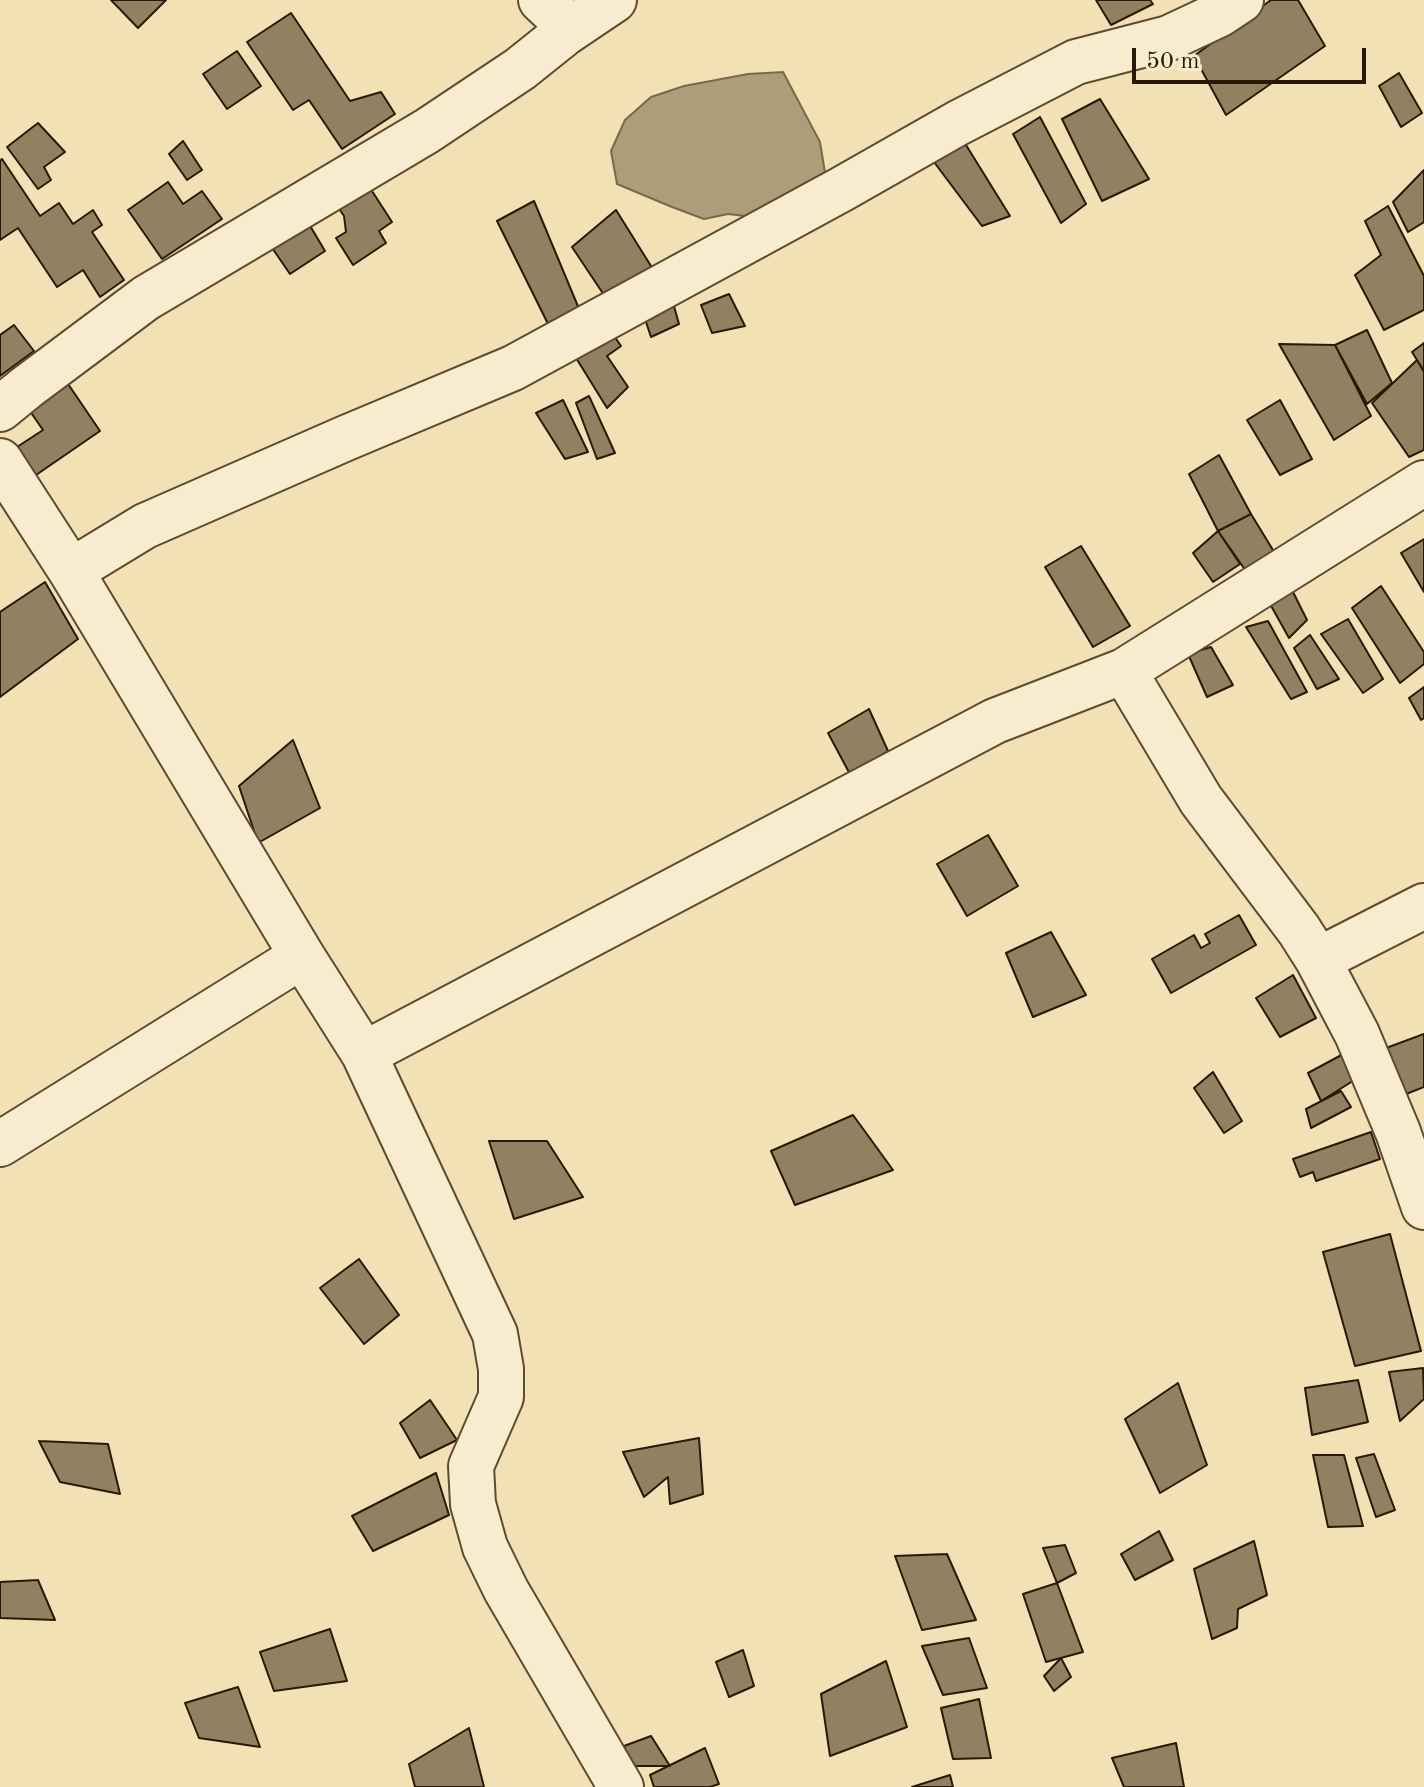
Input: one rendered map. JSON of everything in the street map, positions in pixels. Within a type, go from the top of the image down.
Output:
[{"type":"street","points":[[0,409],[146,298],[427,131],[520,69],[553,16],[614,0]]},
{"type":"street","points":[[71,571],[145,526],[513,368],[958,123],[1076,62],[1169,38],[1220,14],[1241,0]]},
{"type":"street","points":[[0,461],[71,571],[364,1054],[495,1334],[501,1369],[501,1397],[471,1466],[473,1504],[485,1547],[506,1590],[621,1787]]},
{"type":"street","points":[[364,1054],[995,721],[1124,671],[1424,483]]},
{"type":"street","points":[[1124,671],[1201,800],[1318,960],[1357,1034],[1398,1132],[1424,1207]]},
{"type":"street","points":[[1318,960],[1424,906]]},
{"type":"street","points":[[0,1144],[302,956]]},
{"type":"shaded area","points":[[783,72],[820,142],[827,185],[770,219],[728,214],[704,219],[617,184],[611,151],[625,120],[651,97],[684,86],[748,74]]},
{"type":"building","points":[[111,0],[166,0],[138,28]]},
{"type":"building","points":[[1096,0],[1150,0],[1153,4],[1111,25]]},
{"type":"building","points":[[1271,0],[1298,0],[1325,46],[1226,115],[1194,56]]},
{"type":"building","points":[[291,13],[350,101],[381,92],[395,114],[342,149],[309,100],[293,110],[247,42]]},
{"type":"building","points":[[237,51],[261,86],[227,109],[203,74]]},
{"type":"building","points":[[1399,73],[1422,113],[1401,127],[1379,86]]},
{"type":"building","points":[[1100,99],[1149,179],[1102,201],[1062,119]]},
{"type":"building","points":[[1040,117],[1086,204],[1061,223],[1013,134]]},
{"type":"building","points":[[38,123],[65,152],[44,167],[51,180],[38,189],[7,147]]},
{"type":"building","points":[[183,141],[202,170],[187,180],[169,154]]},
{"type":"building","points":[[966,145],[1010,216],[982,226],[928,154]]},
{"type":"building","points":[[2,159],[40,216],[59,203],[73,224],[93,210],[102,225],[92,232],[124,280],[100,297],[83,270],[57,287],[18,228],[0,240]]},
{"type":"building","points":[[1424,170],[1424,222],[1408,232],[1393,202]]},
{"type":"building","points":[[363,177],[392,222],[379,231],[386,243],[353,265],[336,238],[346,232],[344,216],[331,197]]},
{"type":"building","points":[[168,182],[183,204],[202,191],[222,219],[162,259],[128,210]]},
{"type":"building","points":[[534,201],[582,316],[553,334],[497,221]]},
{"type":"building","points":[[1388,206],[1424,276],[1424,310],[1384,330],[1355,275],[1381,255],[1365,221]]},
{"type":"building","points":[[616,210],[656,274],[608,301],[572,247]]},
{"type":"building","points":[[303,214],[325,251],[290,274],[266,239]]},
{"type":"building","points":[[670,292],[679,324],[651,337],[643,313]]},
{"type":"building","points":[[729,294],[745,326],[712,333],[701,305]]},
{"type":"building","points":[[14,325],[34,351],[0,376],[0,335]]},
{"type":"building","points":[[608,327],[621,346],[607,356],[628,387],[607,408],[573,353]]},
{"type":"building","points":[[1367,330],[1392,383],[1367,404],[1335,345]]},
{"type":"building","points":[[1424,343],[1424,371],[1412,352]]},
{"type":"building","points":[[1279,344],[1335,345],[1371,416],[1334,440]]},
{"type":"building","points":[[1417,360],[1424,372],[1424,450],[1409,457],[1372,403]]},
{"type":"building","points":[[64,378],[100,431],[36,475],[17,447],[43,430],[25,404]]},
{"type":"building","points":[[589,396],[615,453],[597,459],[576,403]]},
{"type":"building","points":[[563,400],[588,452],[565,459],[536,413]]},
{"type":"building","points":[[1280,400],[1312,459],[1280,475],[1247,420]]},
{"type":"building","points":[[1219,455],[1251,514],[1218,531],[1189,474]]},
{"type":"building","points":[[1251,514],[1276,555],[1248,574],[1218,531]]},
{"type":"building","points":[[1218,531],[1240,564],[1213,582],[1193,553]]},
{"type":"building","points":[[1424,539],[1424,592],[1401,553]]},
{"type":"building","points":[[1081,546],[1130,626],[1093,647],[1045,567]]},
{"type":"building","points":[[1283,572],[1307,620],[1289,638],[1260,586]]},
{"type":"building","points":[[45,582],[78,639],[0,697],[0,612]]},
{"type":"building","points":[[1381,586],[1424,652],[1424,664],[1400,683],[1352,608]]},
{"type":"building","points":[[1348,619],[1383,679],[1363,693],[1321,634]]},
{"type":"building","points":[[1268,621],[1307,692],[1291,699],[1246,627]]},
{"type":"building","points":[[1310,635],[1339,679],[1317,689],[1294,648]]},
{"type":"building","points":[[1211,647],[1233,685],[1207,697],[1188,654]]},
{"type":"building","points":[[1424,687],[1424,718],[1421,720],[1409,698]]},
{"type":"building","points":[[869,709],[888,751],[851,776],[828,733]]},
{"type":"building","points":[[293,740],[320,808],[258,843],[239,786]]},
{"type":"building","points":[[988,835],[1018,886],[967,916],[937,864]]},
{"type":"building","points":[[1239,915],[1256,945],[1171,993],[1152,959],[1194,935],[1201,948],[1210,943],[1205,934]]},
{"type":"building","points":[[1051,932],[1086,995],[1033,1017],[1006,953]]},
{"type":"building","points":[[1293,975],[1316,1018],[1280,1037],[1256,998]]},
{"type":"building","points":[[1424,1034],[1424,1087],[1396,1098],[1378,1051]]},
{"type":"building","points":[[1347,1052],[1356,1079],[1321,1101],[1308,1073]]},
{"type":"building","points":[[1213,1072],[1242,1121],[1224,1133],[1194,1088]]},
{"type":"building","points":[[1341,1091],[1351,1107],[1311,1128],[1306,1109]]},
{"type":"building","points":[[853,1115],[893,1170],[795,1205],[771,1151]]},
{"type":"building","points":[[1371,1132],[1380,1159],[1316,1181],[1313,1172],[1300,1177],[1293,1159]]},
{"type":"building","points":[[489,1141],[547,1141],[583,1197],[514,1219]]},
{"type":"building","points":[[1390,1234],[1421,1351],[1355,1366],[1323,1252]]},
{"type":"building","points":[[359,1259],[399,1315],[364,1344],[320,1288]]},
{"type":"building","points":[[1423,1368],[1424,1399],[1400,1421],[1389,1372]]},
{"type":"building","points":[[1358,1380],[1368,1422],[1312,1435],[1305,1388]]},
{"type":"building","points":[[1178,1383],[1207,1465],[1160,1493],[1125,1419]]},
{"type":"building","points":[[430,1400],[457,1440],[420,1458],[400,1423]]},
{"type":"building","points":[[699,1438],[703,1494],[670,1504],[668,1477],[644,1497],[623,1452]]},
{"type":"building","points":[[39,1441],[108,1444],[120,1494],[60,1482]]},
{"type":"building","points":[[1374,1454],[1395,1510],[1376,1517],[1356,1458]]},
{"type":"building","points":[[1313,1455],[1344,1455],[1363,1526],[1328,1527]]},
{"type":"building","points":[[436,1473],[449,1515],[373,1551],[352,1516]]},
{"type":"building","points":[[1159,1531],[1173,1560],[1135,1580],[1121,1554]]},
{"type":"building","points":[[1254,1541],[1267,1595],[1238,1609],[1237,1628],[1212,1639],[1194,1569]]},
{"type":"building","points":[[1065,1545],[1076,1573],[1057,1583],[1043,1548]]},
{"type":"building","points":[[947,1554],[976,1620],[922,1630],[895,1556]]},
{"type":"building","points":[[38,1580],[55,1620],[0,1618],[0,1582]]},
{"type":"building","points":[[1057,1583],[1083,1652],[1046,1662],[1023,1594]]},
{"type":"building","points":[[330,1629],[347,1681],[274,1691],[260,1652]]},
{"type":"building","points":[[969,1638],[987,1688],[943,1695],[922,1646]]},
{"type":"building","points":[[743,1650],[754,1686],[729,1697],[716,1662]]},
{"type":"building","points":[[1061,1658],[1071,1677],[1054,1691],[1044,1676]]},
{"type":"building","points":[[886,1661],[907,1727],[830,1756],[821,1694]]},
{"type":"building","points":[[238,1687],[260,1747],[199,1738],[185,1703]]},
{"type":"building","points":[[979,1699],[991,1758],[953,1759],[941,1708]]},
{"type":"building","points":[[469,1728],[484,1787],[415,1787],[409,1764]]},
{"type":"building","points":[[651,1736],[670,1766],[630,1766],[624,1746]]},
{"type":"building","points":[[1176,1743],[1184,1787],[1124,1787],[1112,1758]]},
{"type":"building","points":[[705,1748],[719,1784],[710,1787],[654,1787],[650,1775]]},
{"type":"building","points":[[950,1775],[953,1787],[912,1787]]}]
